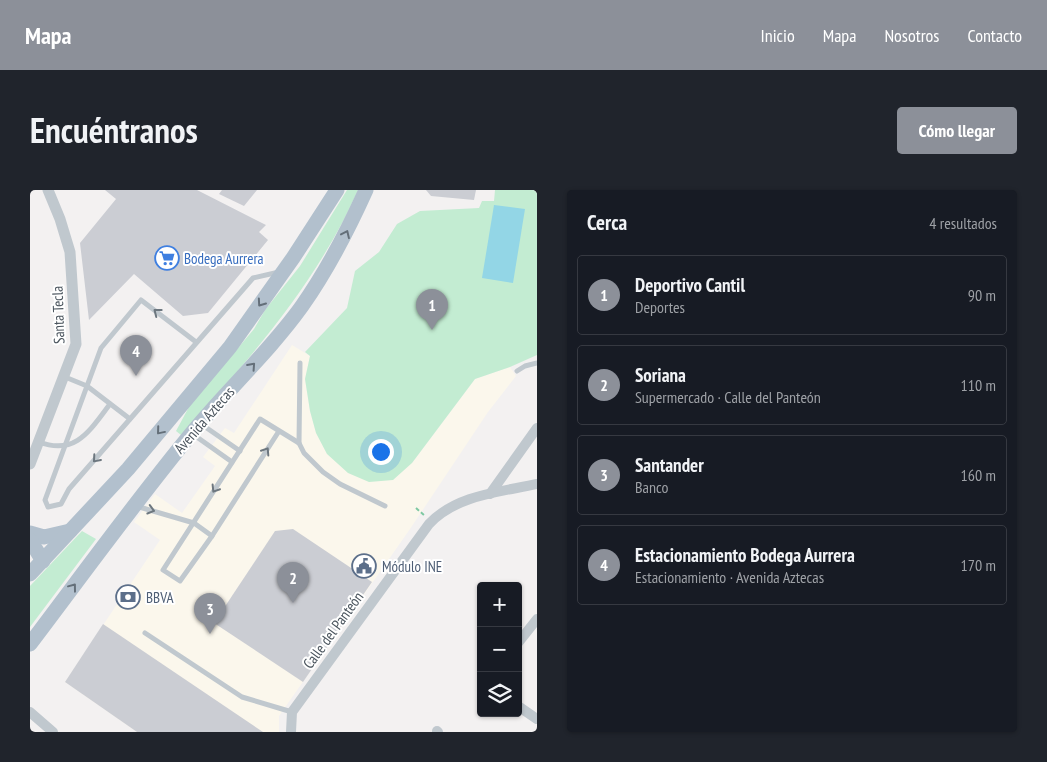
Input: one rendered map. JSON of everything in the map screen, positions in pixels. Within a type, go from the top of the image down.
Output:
[{"type":"main road","name":"Avenida Aztecas","points":[[30,574],[128,469],[230,347],[284,271],[337,190]]},
{"type":"main road","name":"Avenida Aztecas","points":[[30,644],[133,506],[196,428],[273,342],[302,306],[339,249],[366,190]]},
{"type":"main road","points":[[30,533],[44,537],[70,531]]},
{"type":"main road","points":[[30,540],[43,561]]},
{"type":"street","name":"Santa Tecla","points":[[30,464],[65,377],[76,344],[70,252],[60,219],[48,190]]},
{"type":"street","points":[[490,494],[537,428]]},
{"type":"street","name":"Calle del Panteón","points":[[292,712],[429,524],[440,512],[454,504],[537,484]]},
{"type":"street","points":[[522,638],[537,619]]},
{"type":"street","points":[[522,709],[537,719]]},
{"type":"street","points":[[30,712],[53,732]]},
{"type":"street","points":[[291,732],[292,712]]},
{"type":"lane","points":[[196,342],[141,300],[102,348],[46,500],[48,507],[60,504],[69,490],[253,278],[284,271]]},
{"type":"lane","points":[[299,444],[300,363]]},
{"type":"lane","points":[[517,371],[525,366],[537,363]]},
{"type":"lane","points":[[65,377],[87,386],[130,419]]},
{"type":"lane","points":[[39,442],[65,447],[86,436],[110,404]]},
{"type":"lane","points":[[279,431],[212,536],[180,581],[163,570],[260,418],[299,444],[308,458],[340,484],[385,506]]},
{"type":"lane","points":[[196,428],[240,451]]},
{"type":"lane","points":[[196,428],[232,462]]},
{"type":"lane","points":[[133,506],[146,508],[194,524],[212,536]]},
{"type":"lane","points":[[145,633],[242,697],[292,712]]},
{"type":"shaded area","points":[[292,345],[310,356],[305,379],[310,411],[316,432],[327,454],[412,463],[475,379],[510,367],[516,376],[488,412],[410,529],[279,716],[279,732],[137,732],[65,682],[160,540],[134,522],[155,494],[182,513],[215,466],[203,457],[225,428],[234,433]]},
{"type":"green space","points":[[347,190],[358,190],[323,257],[302,289],[232,378],[181,435],[176,431],[190,405],[254,329],[265,310],[300,266]]},
{"type":"green space","points":[[495,190],[537,190],[537,355],[475,379],[412,463],[393,480],[369,482],[348,473],[327,454],[316,433],[305,379],[310,356],[305,352],[347,308],[355,271],[379,252],[397,224],[420,211],[479,208],[482,201],[494,201]]},
{"type":"green space","points":[[82,531],[96,539],[30,627],[30,586]]},
{"type":"water","points":[[494,205],[525,209],[513,283],[482,278]]},
{"type":"building","name":"Bodega Aurrera","points":[[105,190],[197,190],[266,225],[259,232],[268,240],[208,313],[183,316],[134,274],[89,320],[80,243],[116,199]]},
{"type":"building","points":[[222,190],[257,190],[244,206],[219,194]]},
{"type":"building","points":[[426,190],[476,190],[474,200],[431,196]]},
{"type":"building","points":[[293,529],[372,582],[303,682],[214,623],[275,531]]},
{"type":"building","points":[[103,624],[263,732],[137,732],[65,682]]},
{"type":"place","name":"Bodega Aurrera","points":[[167,258]]},
{"type":"place","name":"Deportivo Cantil","points":[[432,330]]},
{"type":"place","name":"Estacionamiento Bodega Aurrera","points":[[136,376]]},
{"type":"place","name":"Módulo INE","points":[[364,566]]},
{"type":"place","name":"BBVA","points":[[128,597]]},
{"type":"place","name":"Soriana","points":[[293,603]]},
{"type":"place","name":"Santander","points":[[210,634]]}]
